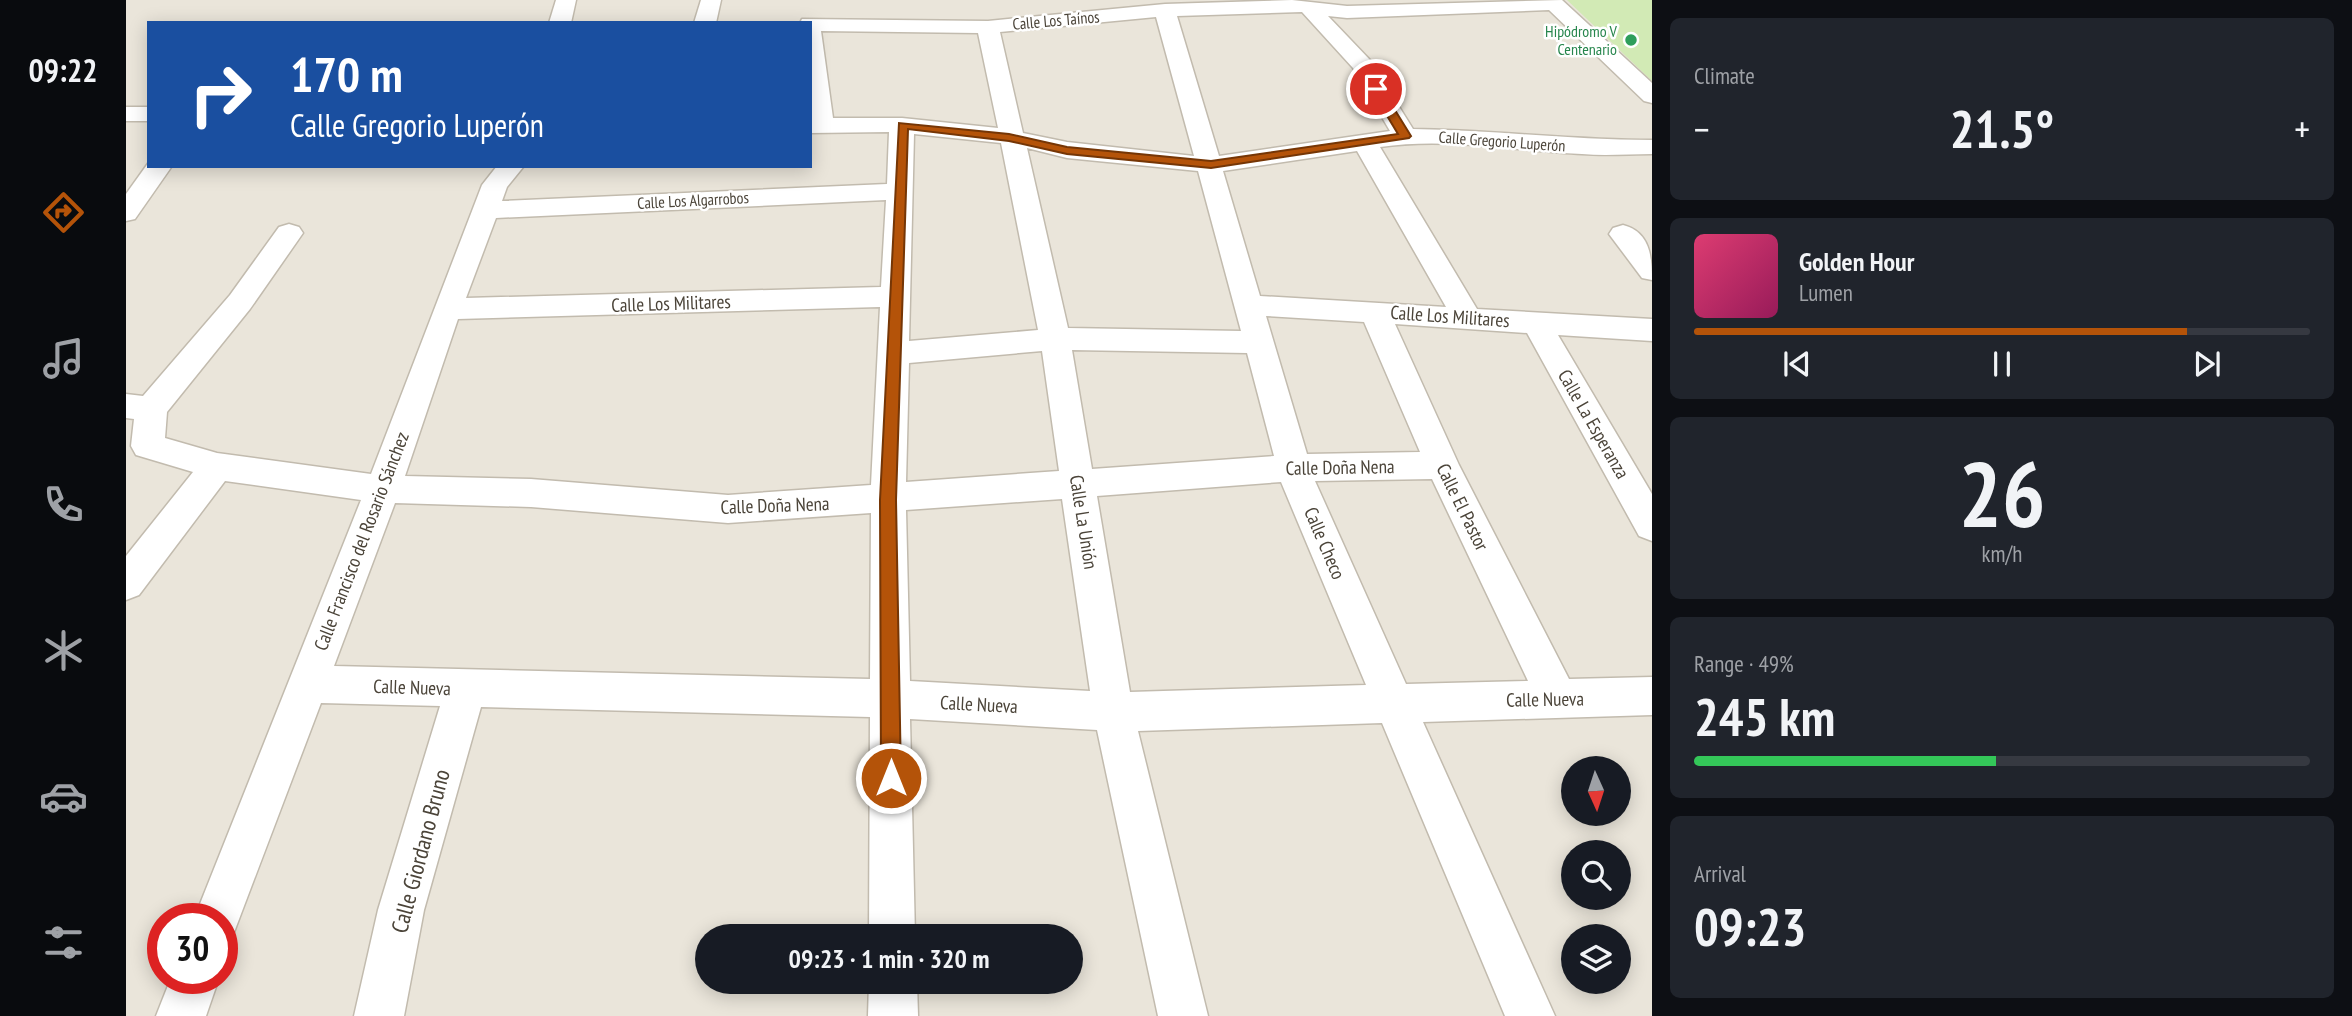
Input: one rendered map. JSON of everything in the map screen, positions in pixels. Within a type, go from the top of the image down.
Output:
[{"type":"street","points":[[561,21],[566,0]]},
{"type":"street","points":[[706,21],[711,0]]},
{"type":"street","points":[[810,21],[811,0]]},
{"type":"street","points":[[1552,2],[1652,96]]},
{"type":"street","name":"Calle Los Taínos","points":[[812,25],[988,27],[1165,10],[1304,3],[1347,12],[1552,2]]},
{"type":"street","points":[[1304,3],[1362,65],[1405,136]]},
{"type":"street","name":"Calle Checo","points":[[1165,10],[1299,484],[1531,1016]]},
{"type":"street","name":"Calle La Unión","points":[[988,27],[1005,101],[1009,137],[1055,339],[1112,712],[1183,1016]]},
{"type":"street","points":[[812,58],[816,125]]},
{"type":"street","points":[[126,114],[147,114]]},
{"type":"street","name":"Calle Gregorio Luperón","points":[[816,125],[902,125],[1009,137],[1067,150],[1211,165],[1405,136],[1480,137],[1583,147],[1652,147]]},
{"type":"street","points":[[892,924],[888,500],[902,125]]},
{"type":"street","points":[[1364,142],[1467,317]]},
{"type":"street","points":[[126,213],[158,168]]},
{"type":"street","name":"Calle Francisco del Rosario Sánchez","points":[[223,903],[383,489],[485,210],[495,185],[509,168]]},
{"type":"street","name":"Calle Los Algarrobos","points":[[485,210],[900,191]]},
{"type":"street","points":[[139,407],[240,302],[289,233]]},
{"type":"street","points":[[1623,234],[1652,271]]},
{"type":"street","name":"Calle Los Militares","points":[[447,309],[896,297]]},
{"type":"street","name":"Calle Los Militares","points":[[1248,305],[1652,330]]},
{"type":"street","name":"Calle El Pastor","points":[[1374,312],[1442,465],[1558,700]]},
{"type":"street","name":"Calle La Esperanza","points":[[1536,322],[1652,526]]},
{"type":"street","points":[[894,353],[1055,339],[1259,341]]},
{"type":"street","name":"Calle Doña Nena","points":[[139,407],[148,446],[217,466],[383,489],[531,493],[728,509],[888,500],[1295,468],[1442,465]]},
{"type":"street","points":[[126,584],[217,466]]},
{"type":"street","name":"Calle Nueva","points":[[306,684],[890,699],[1112,712],[1652,696]]},
{"type":"street","name":"Calle Giordano Bruno","points":[[379,1016],[401,909],[466,688]]},
{"type":"street","points":[[181,1016],[189,994]]},
{"type":"street","points":[[893,994],[893,1016]]},
{"type":"shaded area","points":[[126,0],[1652,0],[1652,1016],[126,1016]]},
{"type":"green space","name":"Hipódromo V Centenario","points":[[1567,0],[1652,0],[1652,81]]},
{"type":"place","name":"Hipódromo V Centenario","points":[[1631,40]]},
{"type":"route","points":[[891,778],[888,500],[902,125],[1009,137],[1067,150],[1211,165],[1405,136],[1376,89]]}]
